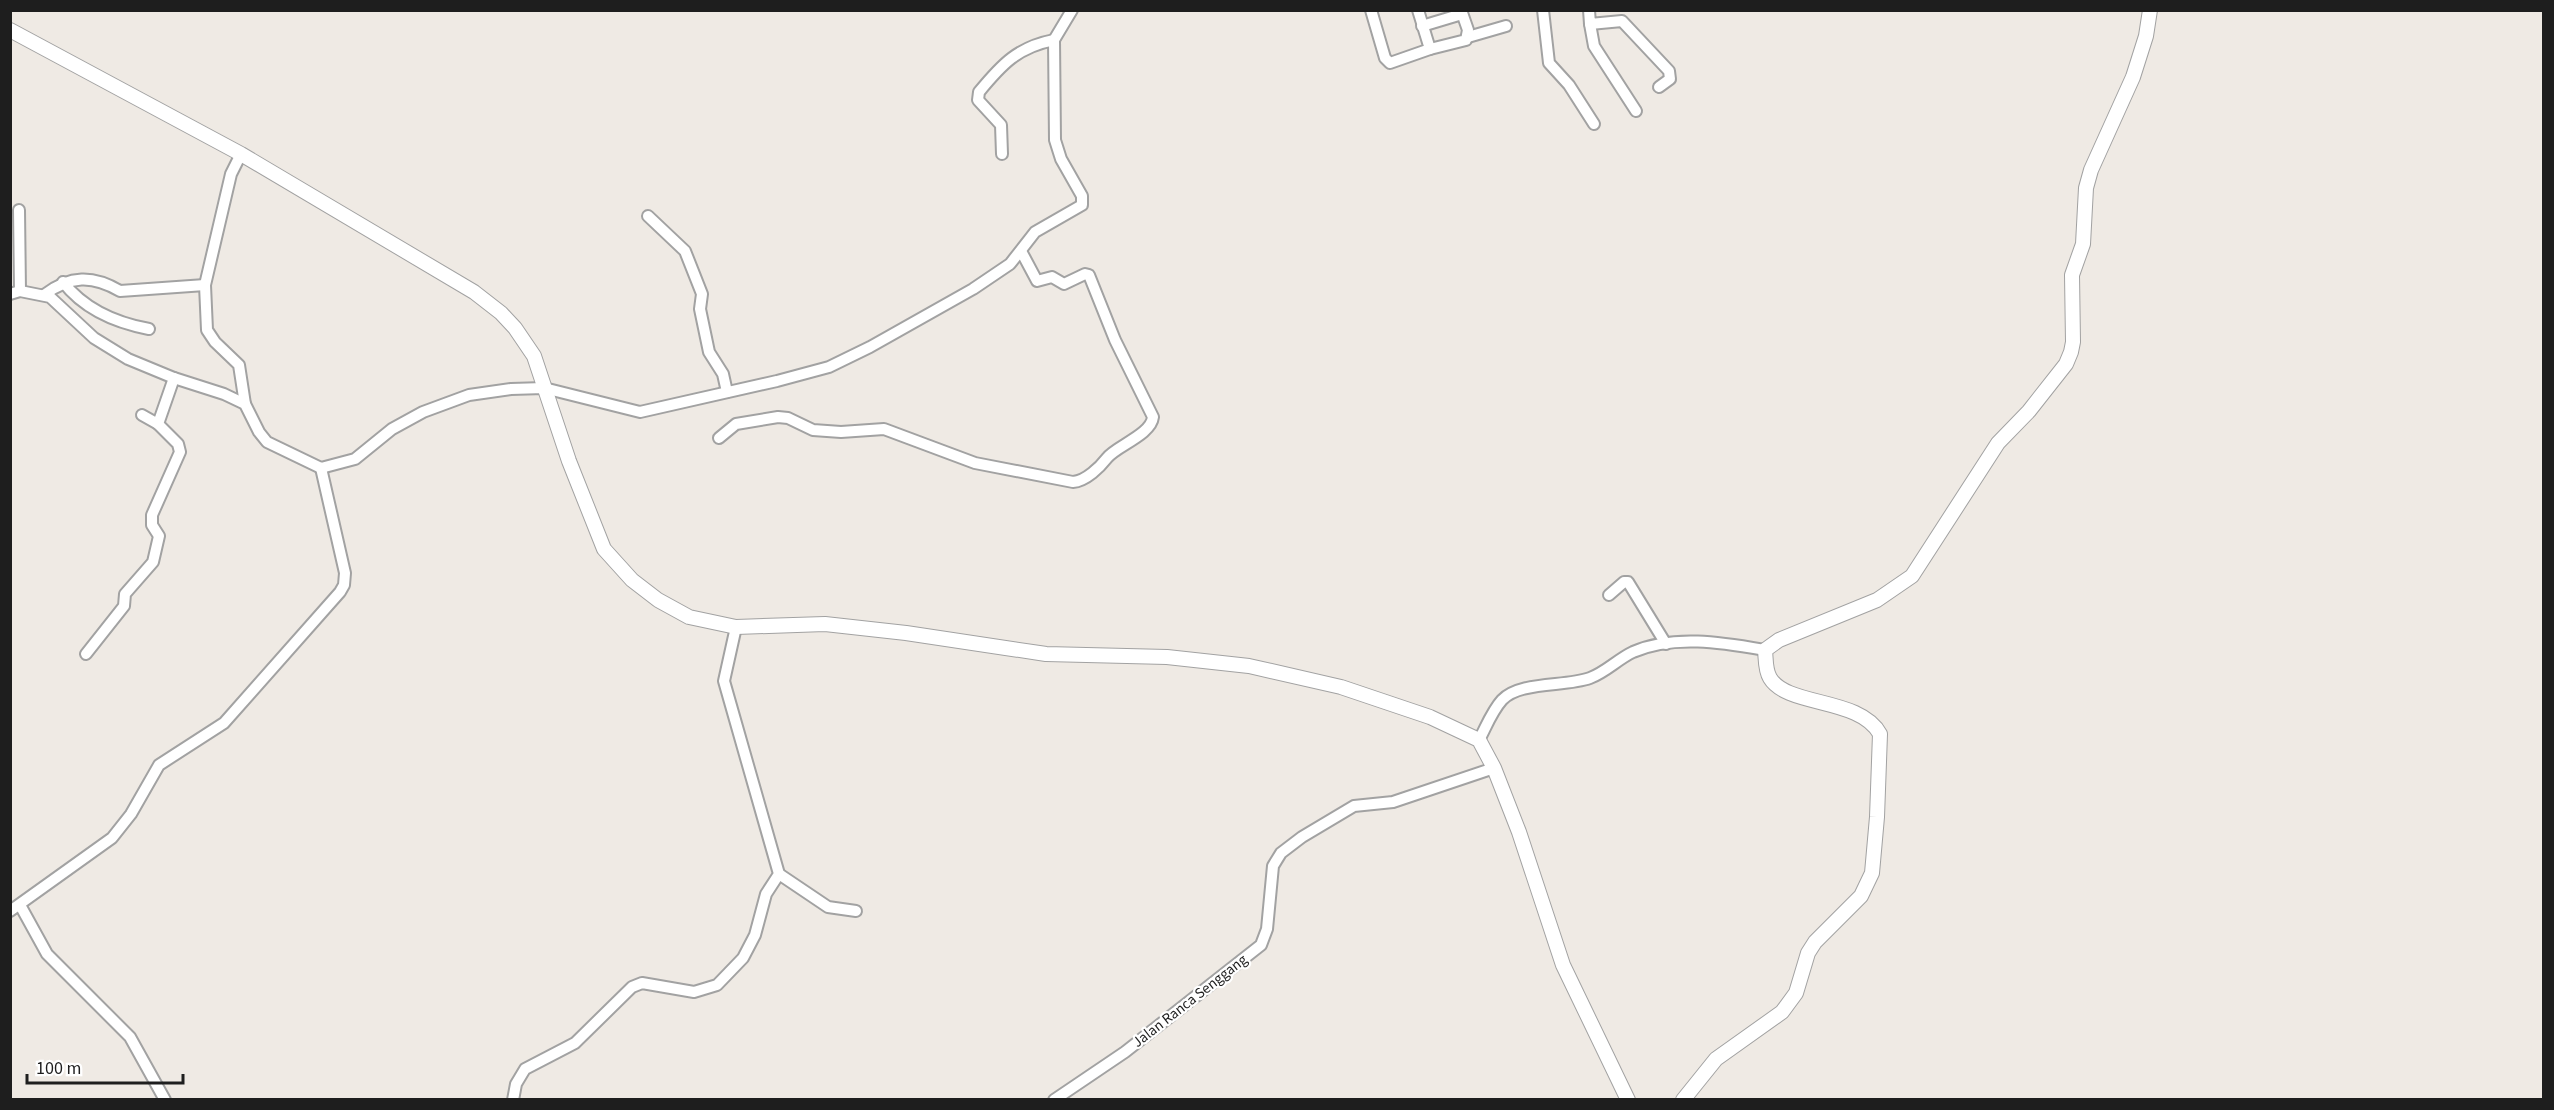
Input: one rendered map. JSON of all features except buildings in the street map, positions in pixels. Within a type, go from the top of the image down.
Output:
[{"type":"street","points":[[235,165],[205,285],[207,330],[215,342],[239,365],[245,404],[259,432],[267,442],[321,468],[356,459],[392,429],[449,402],[489,391],[544,388],[640,412],[829,367],[973,289],[1010,264],[1035,232],[1079,208],[1083,201],[1082,196],[1059,154],[1055,140],[1054,40],[1072,10]]},
{"type":"street","points":[[1371,10],[1387,62],[1463,41],[1468,37],[1506,26]]},
{"type":"street","points":[[1418,10],[1430,49]]},
{"type":"street","points":[[1543,10],[1549,63],[1569,85],[1594,124]]},
{"type":"street","points":[[1588,10],[1594,46],[1636,111]]},
{"type":"street","points":[[1479,740],[1498,706],[1514,692],[1588,678],[1605,671],[1636,651],[1666,644],[1719,642],[1765,650],[1779,640],[1877,600],[1912,576],[1998,443],[2029,411],[2066,364],[2073,342],[2072,275],[2083,244],[2086,188],[2091,170],[2133,77],[2146,36],[2150,10]]},
{"type":"street","points":[[1422,26],[1461,12],[1468,37]]},
{"type":"street","points":[[1590,24],[1622,21],[1671,74],[1670,79],[1659,87]]},
{"type":"street","points":[[10,30],[235,165],[464,286],[501,313],[534,356],[586,505],[604,549],[613,562],[632,580],[658,600],[689,617],[736,627],[825,624],[906,633],[1046,654],[1167,657],[1249,666],[1341,687],[1430,717],[1479,740],[1494,768],[1519,832],[1563,964],[1628,1100]]},
{"type":"street","points":[[1002,154],[1001,125],[978,100],[979,92],[1014,56],[1026,48],[1054,40]]},
{"type":"street","points":[[19,210],[15,293],[44,294],[53,298],[98,341],[128,359],[245,404]]},
{"type":"street","points":[[648,216],[685,251],[702,294],[700,309],[709,352],[723,374],[727,392]]},
{"type":"street","points":[[718,438],[736,424],[783,417],[813,430],[841,432],[884,429],[975,463],[1073,482],[1079,481],[1104,465],[1107,457],[1134,441],[1152,424],[1153,417],[1115,340],[1089,275],[1085,274],[1063,284],[1052,277],[1037,281],[1021,251]]},
{"type":"street","points":[[44,294],[63,282],[95,280],[109,283],[120,291],[205,285]]},
{"type":"street","points":[[63,282],[81,300],[99,312],[125,323],[149,329]]},
{"type":"street","points":[[158,424],[174,378]]},
{"type":"street","points":[[86,654],[124,606],[125,594],[155,559],[159,536],[152,525],[152,514],[180,452],[178,444],[158,424],[142,415]]},
{"type":"street","points":[[165,1100],[158,1092],[130,1037],[47,954],[15,908],[112,838],[131,814],[159,765],[224,723],[340,591],[344,585],[345,573],[321,468]]},
{"type":"street","points":[[1609,595],[1624,582],[1628,582],[1666,644]]},
{"type":"street","points":[[736,627],[724,681],[779,874],[828,907],[856,911]]},
{"type":"street","points":[[1683,1100],[1716,1059],[1782,1012],[1790,1003],[1808,953],[1815,942],[1861,896],[1872,873],[1880,734],[1872,725],[1848,710],[1788,692],[1774,684],[1769,676],[1765,650]]},
{"type":"street","name":"Jalan Ranca Senggang","points":[[1054,1100],[1125,1052],[1254,952],[1267,929],[1274,861],[1302,837],[1354,806],[1393,802],[1494,768]]},
{"type":"street","points":[[513,1100],[516,1084],[525,1069],[575,1043],[637,984],[667,986],[694,992],[717,985],[749,949],[766,894],[779,874]]}]
